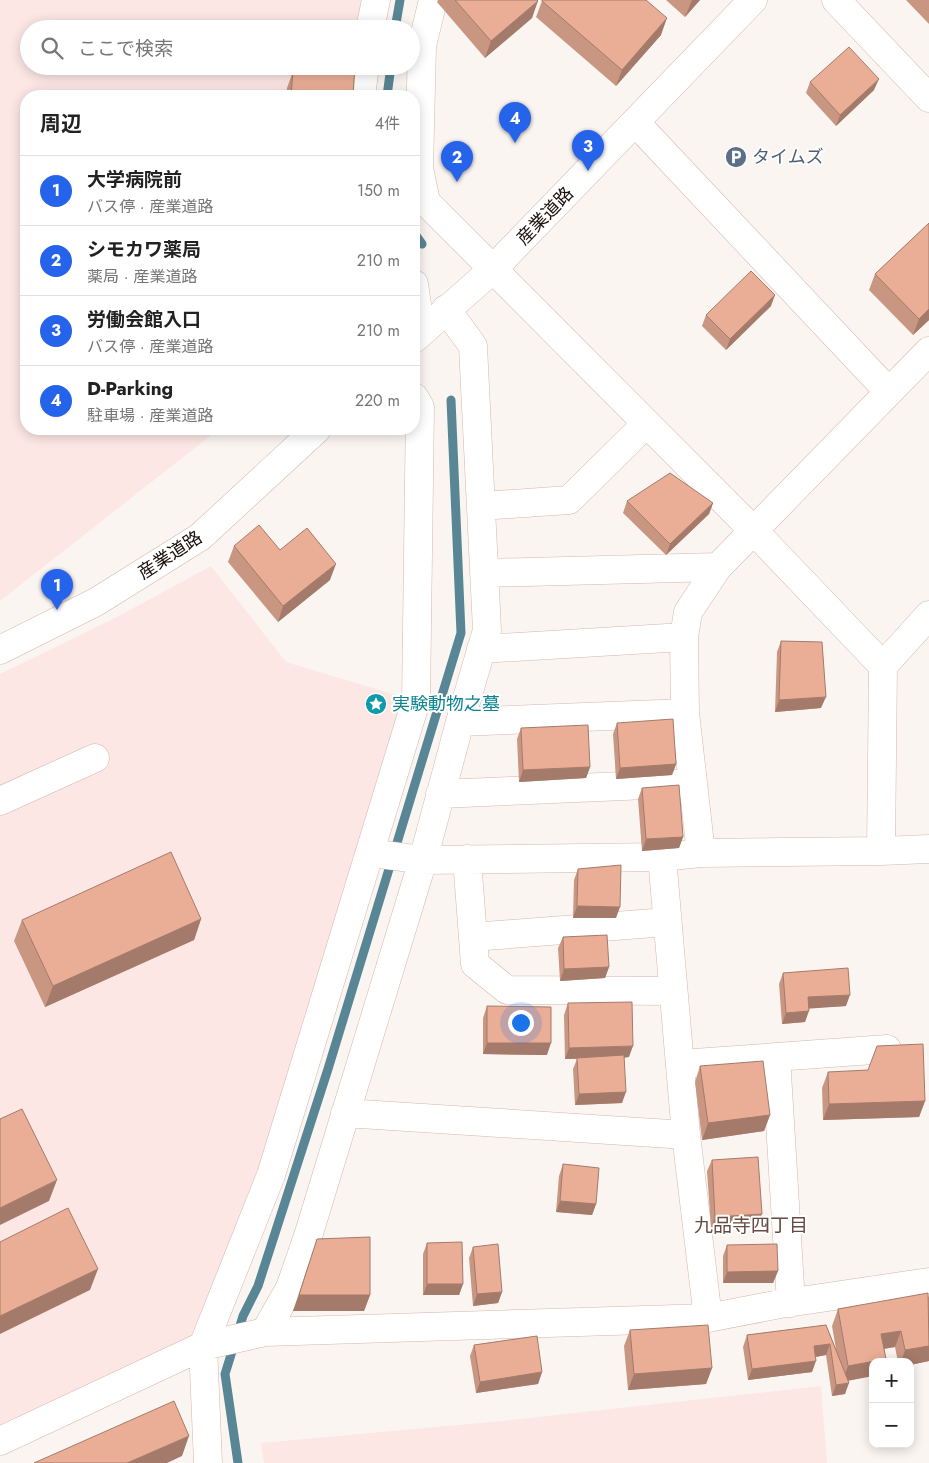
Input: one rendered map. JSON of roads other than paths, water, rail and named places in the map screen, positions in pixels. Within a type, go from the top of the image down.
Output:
[{"type":"street","points":[[372,20],[376,0]]},
{"type":"street","points":[[420,127],[422,46],[432,0]]},
{"type":"street","name":"産業道路","points":[[420,333],[492,270],[753,0]]},
{"type":"street","points":[[836,0],[929,98]]},
{"type":"street","points":[[362,90],[364,75]]},
{"type":"street","points":[[635,122],[889,392]]},
{"type":"street","points":[[420,173],[426,202],[753,530],[883,666]]},
{"type":"street","points":[[264,1332],[290,1288],[309,1233],[423,860],[487,630],[473,346],[446,309]]},
{"type":"street","points":[[701,853],[685,713],[684,637],[688,612],[718,567],[929,351]]},
{"type":"street","points":[[481,506],[570,500],[646,424]]},
{"type":"street","name":"産業道路","points":[[0,650],[96,602],[200,537],[310,435]]},
{"type":"street","points":[[208,1463],[203,1346],[271,1175],[416,701],[420,435]]},
{"type":"street","points":[[484,573],[718,567]]},
{"type":"street","points":[[881,851],[883,666],[929,615]]},
{"type":"street","points":[[481,648],[684,637]]},
{"type":"street","points":[[460,722],[685,713]]},
{"type":"street","points":[[0,801],[94,758]]},
{"type":"street","points":[[440,794],[693,784]]},
{"type":"street","points":[[370,852],[423,860],[662,857],[701,853],[929,849]]},
{"type":"street","points":[[662,857],[686,1135],[708,1318]]},
{"type":"street","points":[[467,859],[475,964],[507,990],[673,991]]},
{"type":"street","points":[[473,937],[668,922]]},
{"type":"street","points":[[680,1064],[887,1049]]},
{"type":"street","points":[[776,1057],[791,1303]]},
{"type":"street","points":[[345,1113],[686,1135]]},
{"type":"street","points":[[0,1441],[203,1346],[264,1332],[708,1318],[929,1282]]},
{"type":"waterway","points":[[397,20],[400,0]]},
{"type":"waterway","points":[[388,90],[390,75]]},
{"type":"waterway","points":[[238,1463],[225,1374],[243,1316],[258,1286],[328,1069],[461,633],[451,400]]},
{"type":"place","name":"D-Parking","points":[[515,143]]},
{"type":"place","name":"タイムズ","points":[[736,157]]},
{"type":"place","name":"労働会館入口","points":[[588,171]]},
{"type":"place","name":"シモカワ薬局","points":[[457,182]]},
{"type":"place","name":"大学病院前","points":[[57,610]]},
{"type":"place","name":"実験動物之墓","points":[[376,704]]},
{"type":"district","name":"九品寺四丁目","points":[[751,1225]]}]
